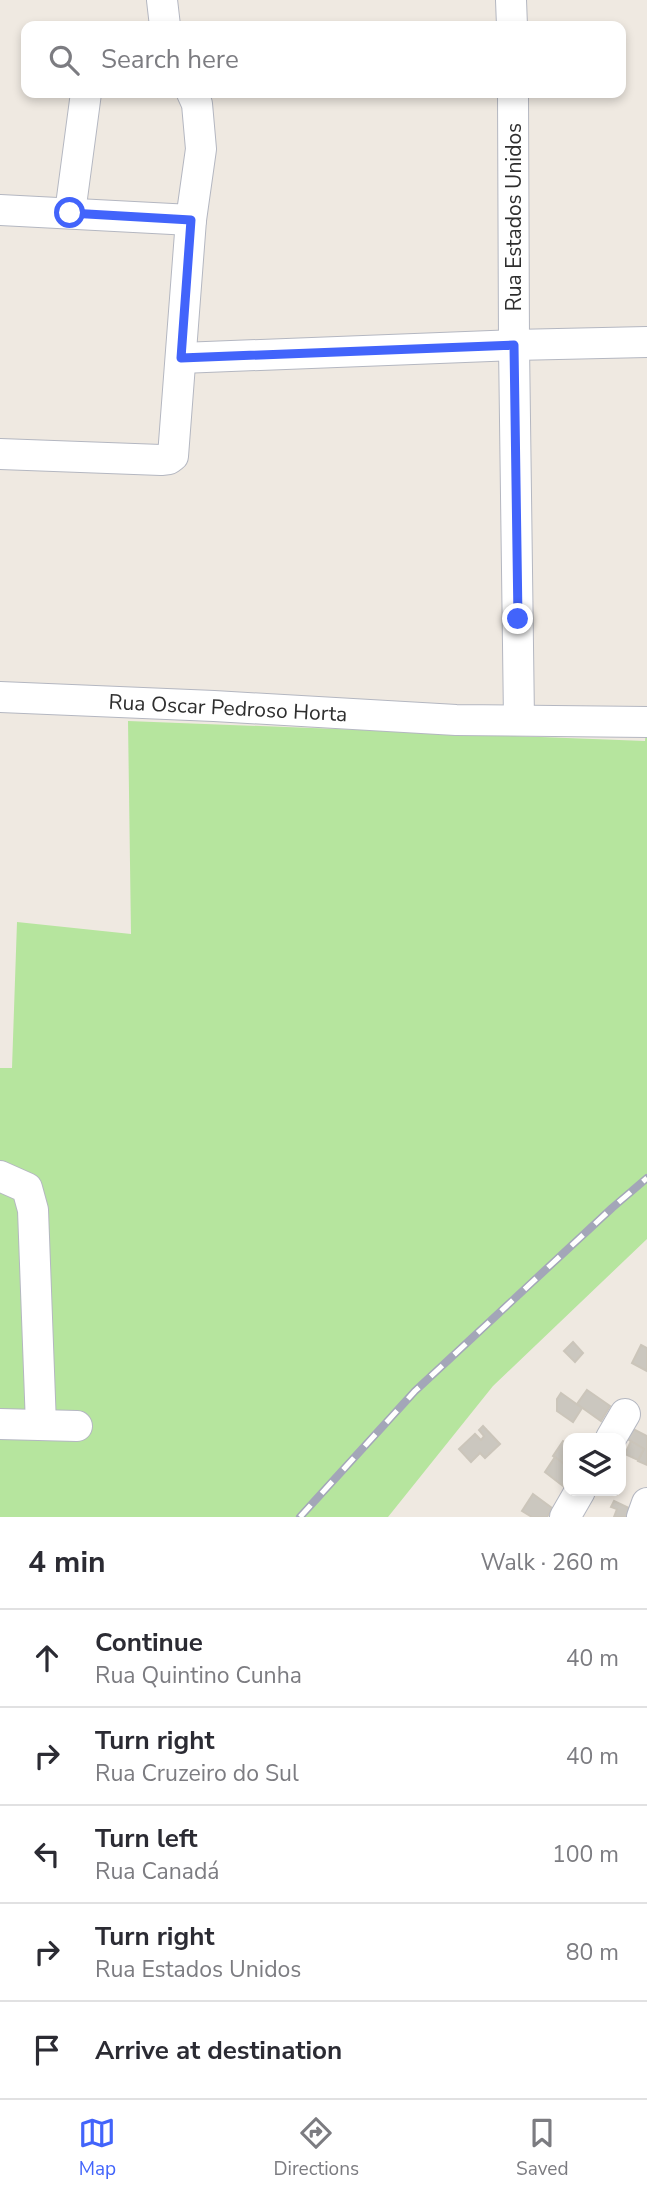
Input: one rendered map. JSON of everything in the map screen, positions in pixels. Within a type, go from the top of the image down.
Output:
[{"type":"street","points":[[162,0],[164,21]]},
{"type":"street","points":[[511,0],[512,21]]},
{"type":"street","points":[[70,213],[85,98]]},
{"type":"street","points":[[0,454],[161,460],[173,456],[191,220],[201,149],[194,98]]},
{"type":"street","name":"Rua Estados Unidos","points":[[513,98],[519,720]]},
{"type":"street","points":[[0,210],[191,220]]},
{"type":"street","points":[[181,358],[647,342]]},
{"type":"street","name":"Rua Oscar Pedroso Horta","points":[[0,697],[201,705],[456,720],[519,720]]},
{"type":"street","points":[[519,720],[647,722]]},
{"type":"street","points":[[0,1177],[27,1188],[33,1210],[41,1425]]},
{"type":"street","points":[[0,1424],[77,1426]]},
{"type":"street","points":[[565,1517],[577,1496]]},
{"type":"street","points":[[642,1517],[647,1503]]},
{"type":"green space","points":[[128,721],[645,741],[647,724],[647,1239],[493,1386],[388,1517],[0,1517],[0,1068],[12,1068],[17,922],[131,934]]},
{"type":"building","points":[[573,1342],[583,1353],[575,1362],[564,1351]]},
{"type":"building","points":[[641,1345],[647,1348],[647,1371],[632,1363]]},
{"type":"building","points":[[587,1390],[610,1406],[601,1421],[577,1404]]},
{"type":"building","points":[[561,1393],[582,1408],[573,1422],[557,1411],[557,1399]]},
{"type":"building","points":[[483,1426],[500,1444],[485,1458],[480,1453],[471,1462],[459,1449],[475,1434],[481,1440],[484,1436],[479,1430]]},
{"type":"building","points":[[633,1429],[647,1436],[647,1465],[638,1461],[644,1449],[627,1439]]},
{"type":"building","points":[[563,1441],[563,1463],[553,1456]]},
{"type":"building","points":[[631,1441],[644,1449],[638,1460],[626,1454]]},
{"type":"building","points":[[555,1457],[563,1463],[563,1486],[545,1472]]},
{"type":"building","points":[[533,1494],[552,1508],[547,1517],[532,1517],[522,1511]]},
{"type":"building","points":[[614,1501],[633,1510],[630,1517],[614,1517],[617,1509],[611,1507]]},
{"type":"railway","points":[[300,1517],[415,1391],[647,1178]]},
{"type":"route","points":[[70,213],[191,220],[181,358],[514,345],[518,619]]}]
